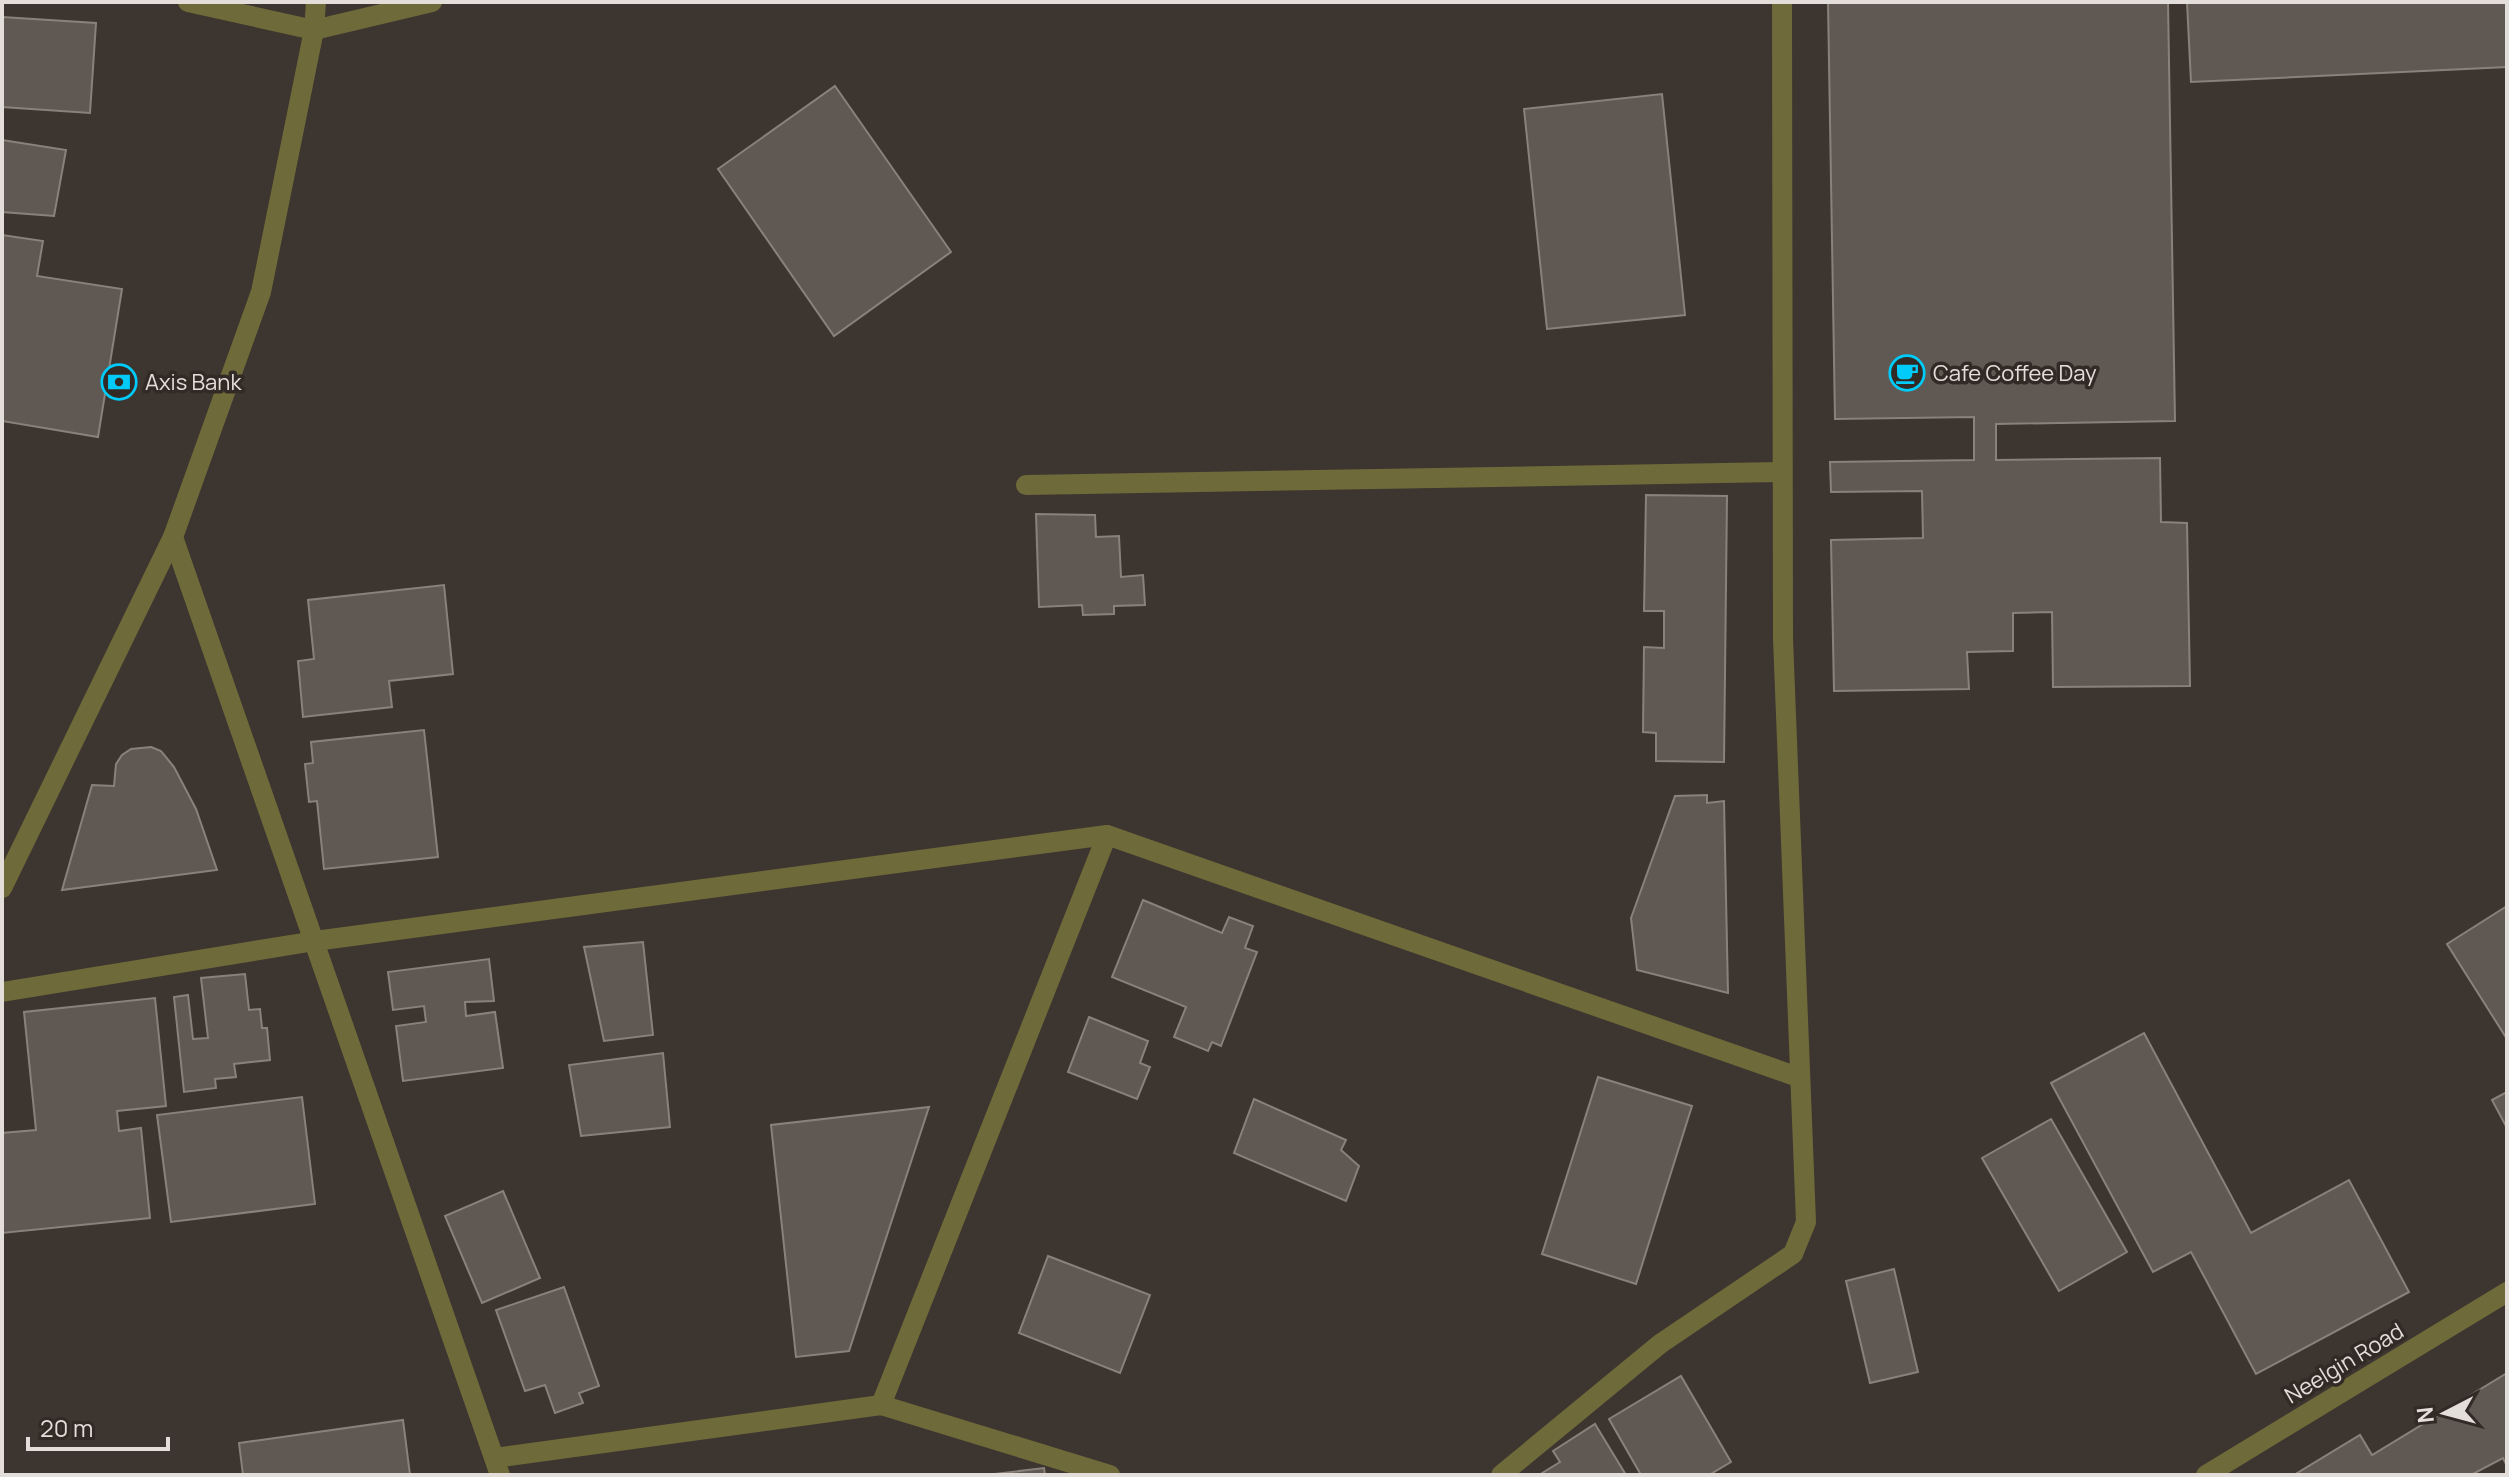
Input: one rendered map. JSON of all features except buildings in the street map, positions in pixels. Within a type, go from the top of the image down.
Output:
[{"type":"street","points":[[188,2],[314,30],[432,2]]},
{"type":"street","points":[[2,888],[173,537],[261,292],[314,30],[316,2]]},
{"type":"street","points":[[1501,1475],[1660,1344],[1793,1254],[1806,1222],[1783,639],[1782,2]]},
{"type":"street","points":[[1026,485],[1782,472]]},
{"type":"street","points":[[173,537],[497,1466],[881,1405],[1110,1475]]},
{"type":"street","points":[[2,992],[315,941],[1107,835],[1798,1077]]},
{"type":"street","points":[[881,1405],[1107,835]]},
{"type":"street","name":"Neelgin Road","points":[[2206,1475],[2507,1292]]},
{"type":"place","name":"Cafe Coffee Day","points":[[1907,373]]},
{"type":"place","name":"Axis Bank","points":[[119,382]]}]
